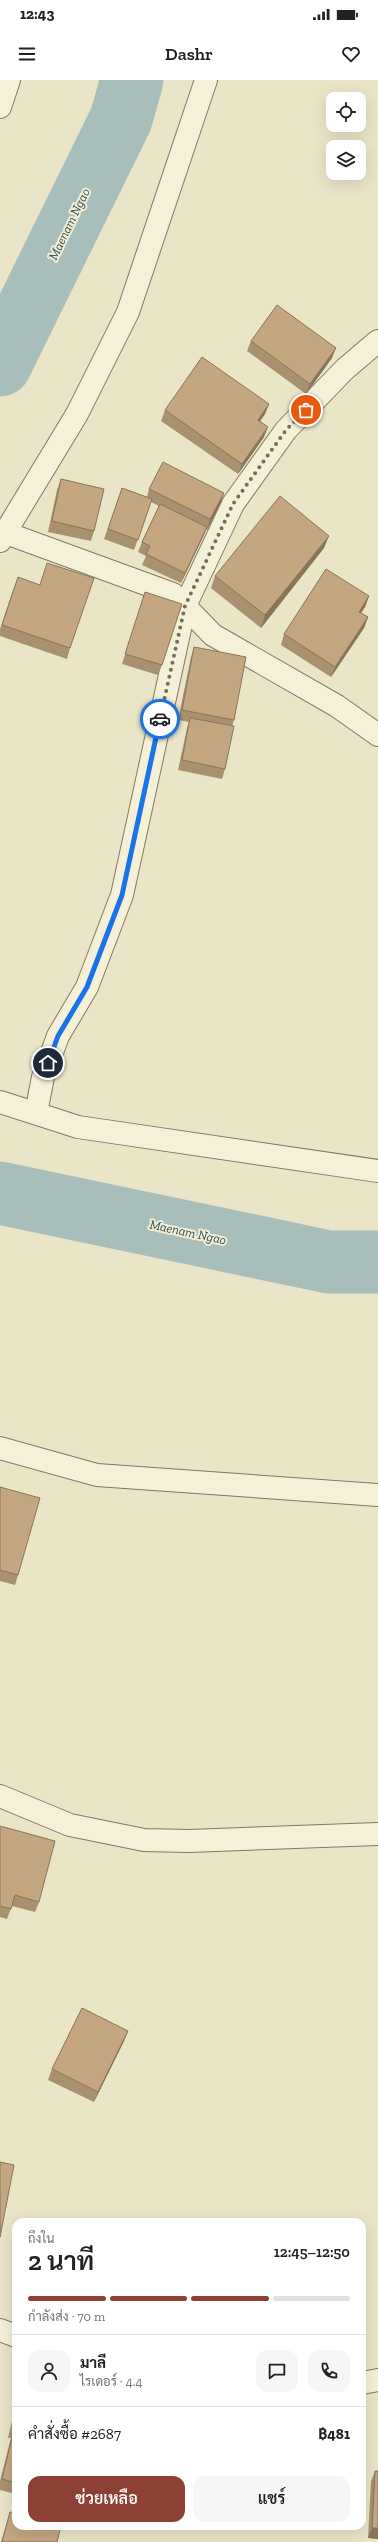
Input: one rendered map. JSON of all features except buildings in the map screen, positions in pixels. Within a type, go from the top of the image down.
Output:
[{"type":"street","points":[[0,107],[9,80]]},
{"type":"street","points":[[206,80],[128,312],[77,414],[3,537],[173,594],[213,635],[337,706],[378,735]]},
{"type":"street","points":[[36,1113],[43,1076],[58,1036],[87,987],[122,895],[185,606],[233,504],[282,436],[345,370],[378,341]]},
{"type":"street","points":[[0,1102],[78,1127],[378,1172]]},
{"type":"street","points":[[0,1448],[97,1475],[378,1495]]},
{"type":"street","points":[[0,1796],[70,1825],[144,1840],[190,1841],[378,1834]]},
{"type":"street","points":[[0,2330],[12,2334]]},
{"type":"street","points":[[366,2382],[378,2380]]},
{"type":"waterway","name":"Maenam Ngao","points":[[0,365],[121,119],[132,80]]},
{"type":"waterway","name":"Maenam Ngao","points":[[0,1193],[329,1262],[378,1262]]},
{"type":"way so far","points":[[160,719],[185,606],[233,504],[286,430],[306,410]]},
{"type":"route","points":[[48,1063],[58,1036],[87,987],[122,895],[160,719]]}]
